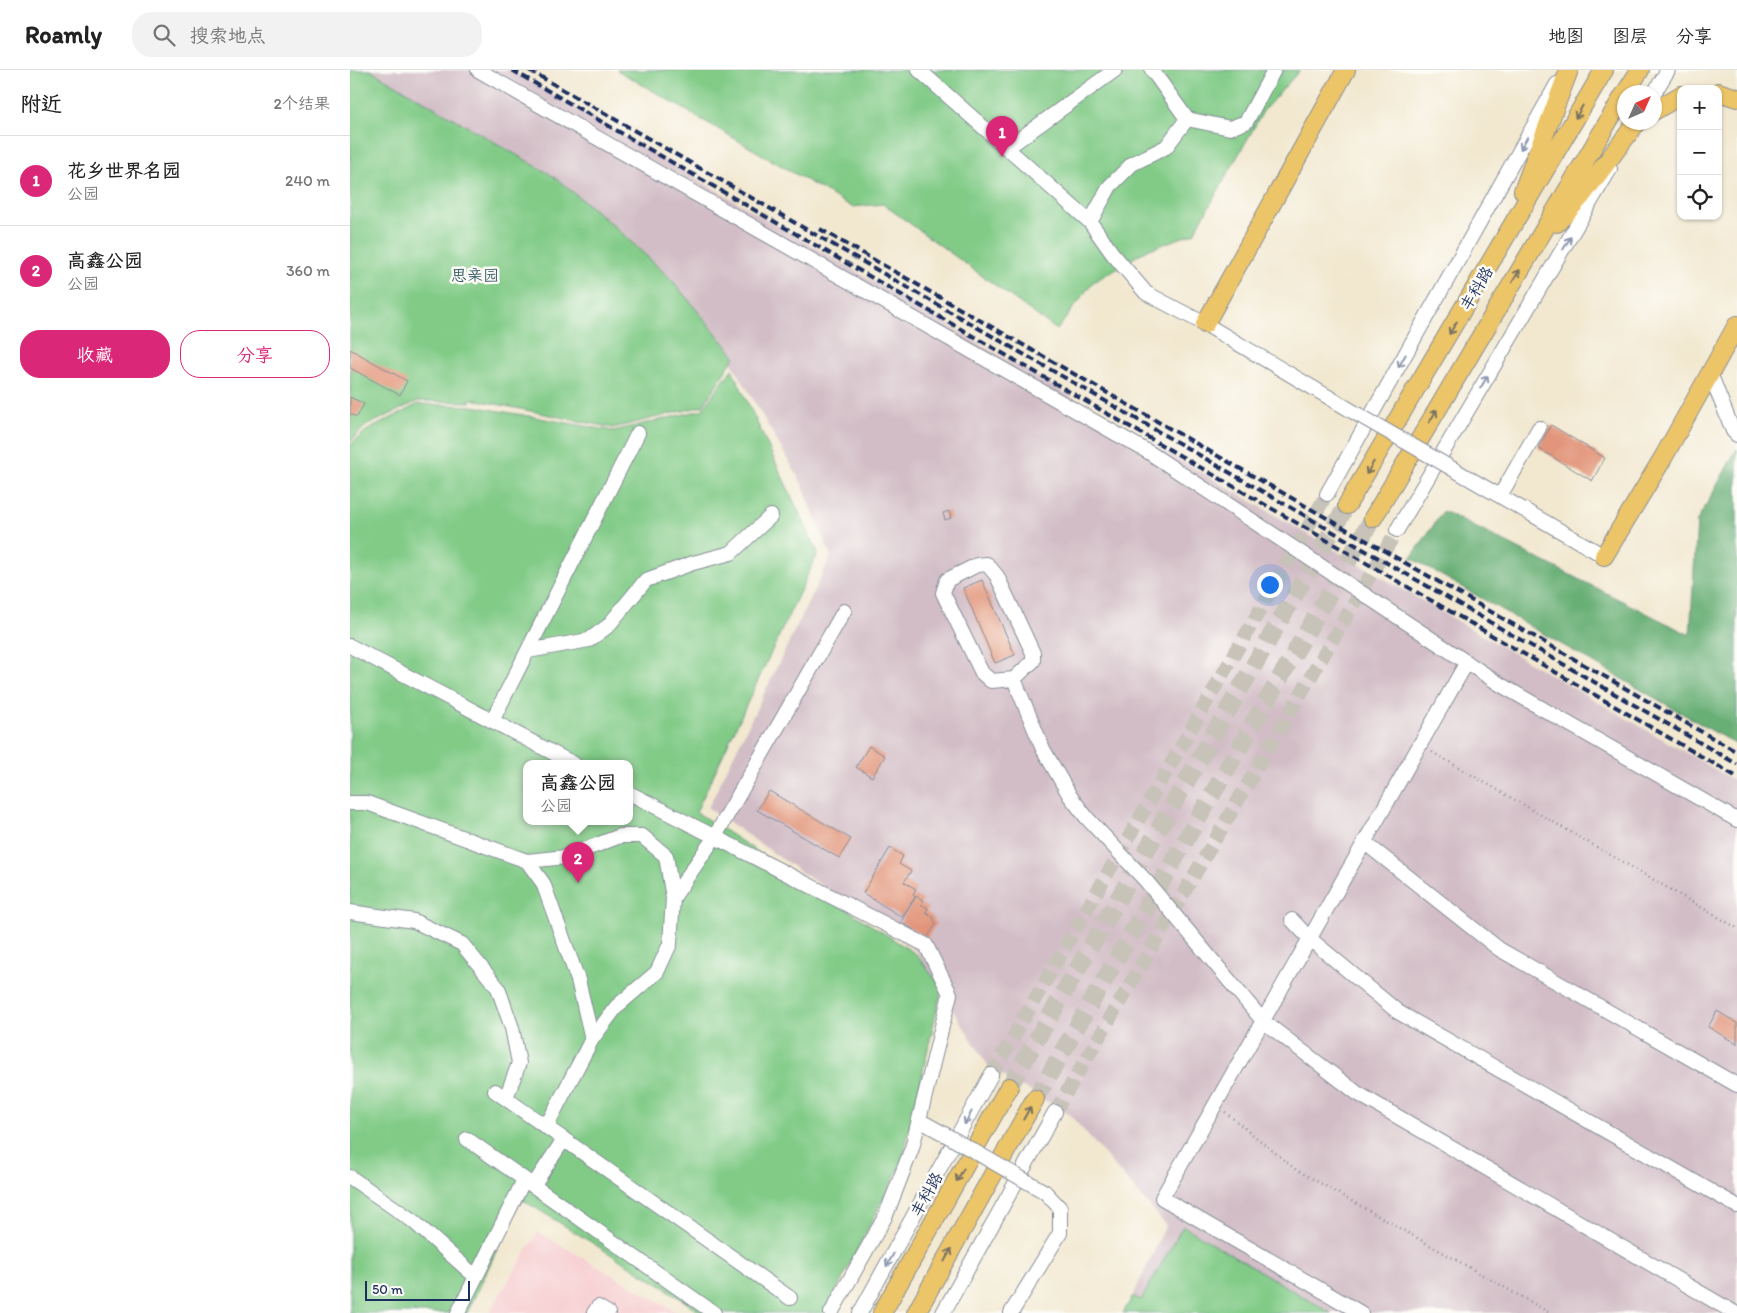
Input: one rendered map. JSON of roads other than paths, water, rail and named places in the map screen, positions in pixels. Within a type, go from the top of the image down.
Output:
[{"type":"main road","points":[[1205,324],[1346,70]]},
{"type":"main road","points":[[1506,238],[1569,70]]},
{"type":"main road","name":"丰科路","points":[[1347,505],[1604,70]]},
{"type":"main road","name":"丰科路","points":[[1631,85],[1640,70]]},
{"type":"main road","points":[[1722,93],[1737,98]]},
{"type":"main road","points":[[1662,107],[1677,98]]},
{"type":"main road","name":"丰科路","points":[[1373,518],[1617,107]]},
{"type":"main road","points":[[1527,258],[1580,198],[1632,130]]},
{"type":"main road","points":[[1604,556],[1663,458],[1737,325]]},
{"type":"main road","name":"丰科路","points":[[882,1313],[1010,1087]]},
{"type":"main road","points":[[916,1313],[1035,1099]]},
{"type":"street","points":[[478,70],[1150,452],[1501,685],[1737,820]]},
{"type":"street","points":[[919,70],[1090,222],[1112,253],[1146,292],[1205,324],[1604,556]]},
{"type":"street","points":[[1006,148],[1115,70]]},
{"type":"street","points":[[1152,70],[1187,120],[1230,128],[1246,122],[1274,70]]},
{"type":"street","name":"丰科路","points":[[1327,494],[1565,70]]},
{"type":"street","points":[[1659,85],[1668,70]]},
{"type":"street","points":[[1090,222],[1110,186],[1132,164],[1166,147],[1187,120]]},
{"type":"street","points":[[1397,530],[1633,130]]},
{"type":"street","points":[[1710,373],[1733,431],[1737,435]]},
{"type":"street","points":[[1500,496],[1539,428]]},
{"type":"street","points":[[492,721],[638,433]]},
{"type":"street","points":[[528,651],[589,640],[608,626],[646,580],[693,563],[730,553],[771,516]]},
{"type":"street","points":[[988,564],[998,576],[1033,653],[1032,661],[1014,679],[990,681],[982,673],[944,593],[947,580],[977,565],[988,564]]},
{"type":"street","points":[[673,898],[714,838],[844,612]]},
{"type":"street","points":[[350,646],[566,760]]},
{"type":"street","points":[[1362,1313],[1162,1198],[1467,662]]},
{"type":"street","points":[[1014,679],[1042,749],[1076,803],[1087,818],[1146,881],[1263,1022],[1357,1093],[1735,1313]]},
{"type":"street","points":[[633,795],[926,945],[950,994],[912,1148],[886,1215],[831,1313]]},
{"type":"street","points":[[350,803],[368,803],[527,861],[566,857],[620,836],[642,836],[666,856],[673,898],[670,944],[657,972],[617,1006],[592,1038],[546,1127]]},
{"type":"street","points":[[1364,842],[1499,949],[1737,1085]]},
{"type":"street","points":[[527,861],[543,883],[578,980],[592,1038]]},
{"type":"street","points":[[350,912],[414,921],[462,944],[498,988],[512,1028],[519,1063],[500,1094],[790,1298]]},
{"type":"street","points":[[1292,920],[1310,939],[1398,1012],[1737,1206]]},
{"type":"street","name":"丰科路","points":[[860,1313],[991,1075]]},
{"type":"street","points":[[943,1313],[1055,1112]]},
{"type":"street","points":[[919,1120],[1045,1192],[1060,1208],[1060,1233],[1011,1313]]},
{"type":"street","points":[[467,1139],[714,1313]]},
{"type":"street","points":[[458,1313],[529,1183],[564,1139]]},
{"type":"street","points":[[350,1177],[413,1221],[476,1278]]},
{"type":"street","points":[[594,1313],[598,1307],[608,1313]]},
{"type":"tunnel","points":[[991,1075],[1327,494]]},
{"type":"tunnel","points":[[1009,1087],[1347,505]]},
{"type":"tunnel","points":[[1035,1099],[1373,518]]},
{"type":"tunnel","points":[[1055,1112],[1397,530]]},
{"type":"railway","points":[[512,70],[1737,777]]},
{"type":"railway","points":[[529,70],[1737,764]]},
{"type":"railway","points":[[820,229],[1737,752]]},
{"type":"place","name":"花乡世界名园","points":[[1002,157]]},
{"type":"place","name":"高鑫公园","points":[[578,883]]},
{"type":"park label","name":"思亲园","points":[[475,275]]}]
